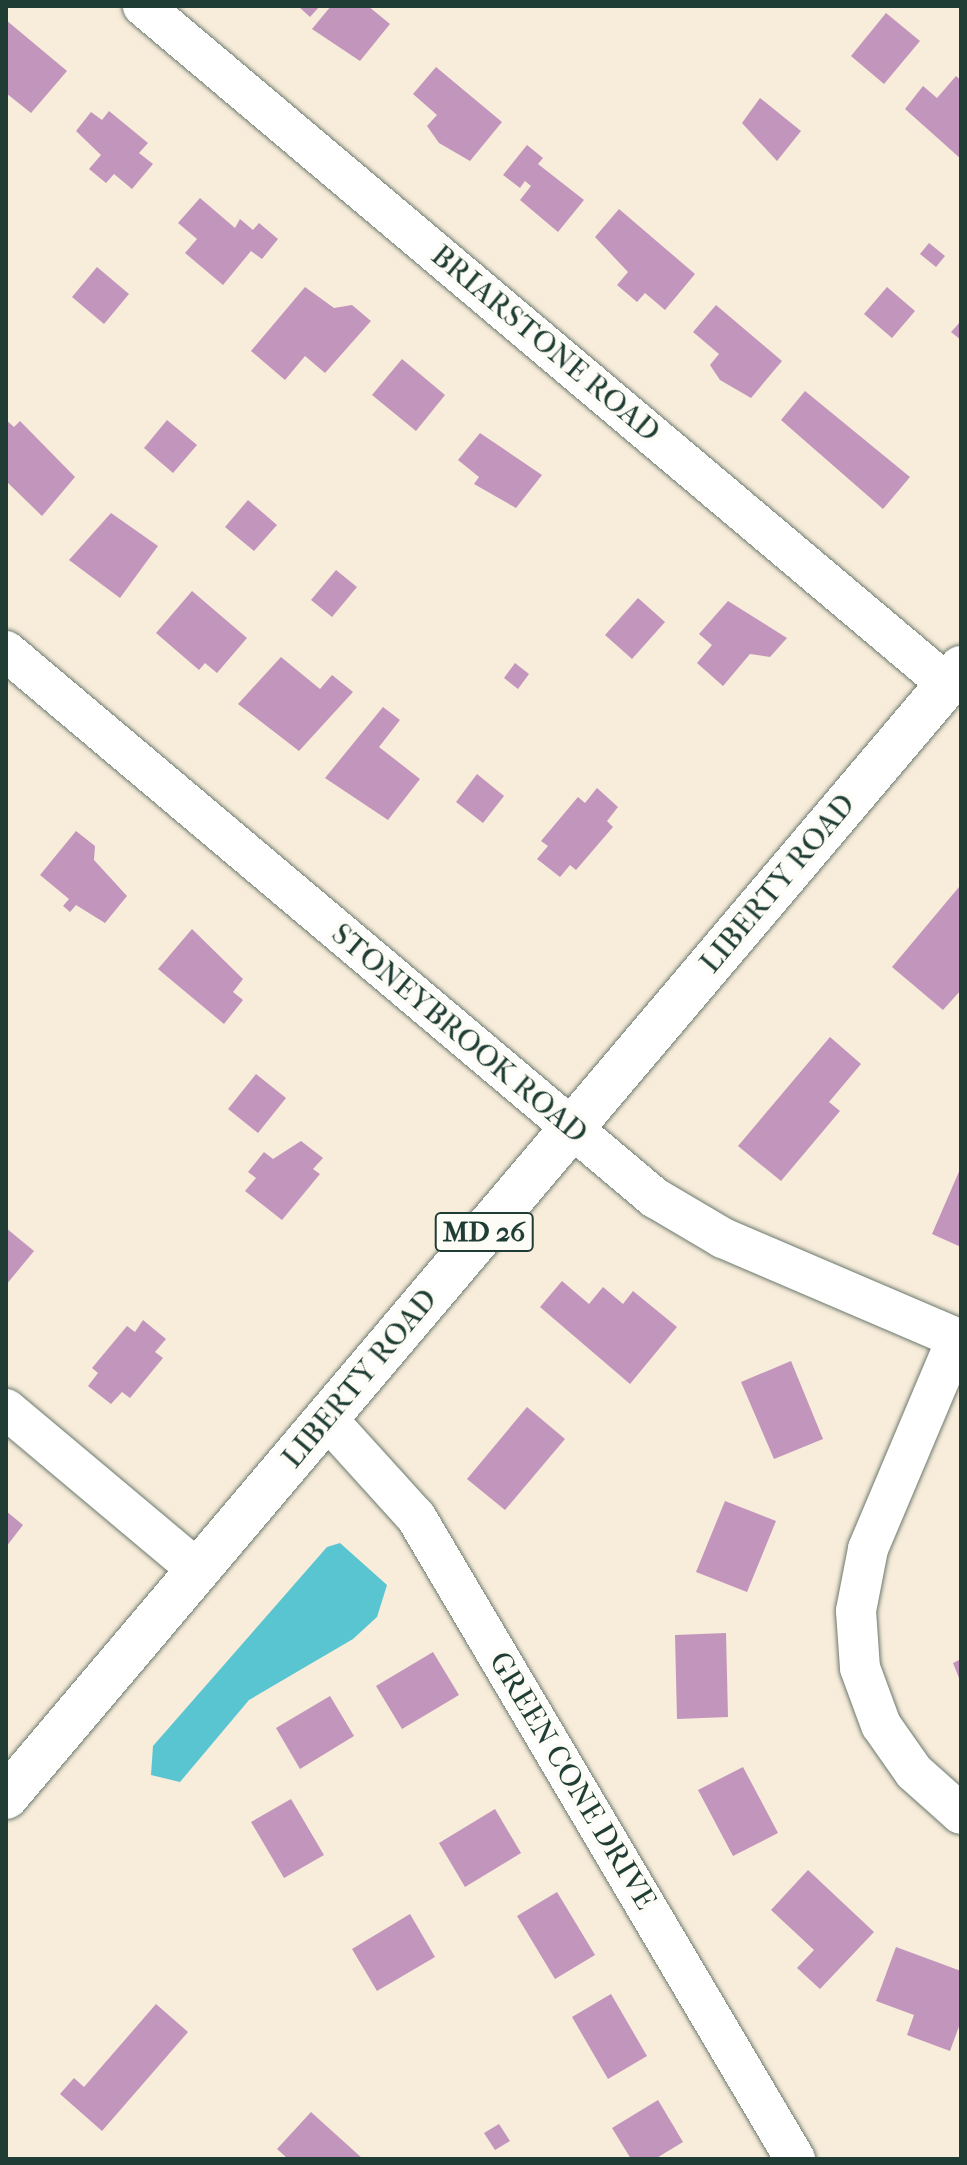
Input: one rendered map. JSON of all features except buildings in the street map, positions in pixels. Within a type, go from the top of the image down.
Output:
[{"type":"main road","name":"LIBERTY ROAD","points":[[6,1797],[954,676]]},
{"type":"street","name":"BRIARSTONE ROAD","points":[[143,6],[954,676]]},
{"type":"street","name":"STONEYBROOK ROAD","points":[[6,651],[655,1198],[723,1238],[959,1339]]},
{"type":"street","points":[[959,1339],[868,1549],[856,1611],[860,1668],[881,1725],[914,1772],[961,1814]]},
{"type":"street","points":[[6,1409],[199,1571]]},
{"type":"street","name":"GREEN CONE DRIVE","points":[[327,1419],[416,1517],[795,2159]]},
{"type":"water","points":[[340,1543],[387,1585],[377,1617],[353,1639],[249,1700],[180,1782],[151,1775],[153,1746],[327,1547]]}]
